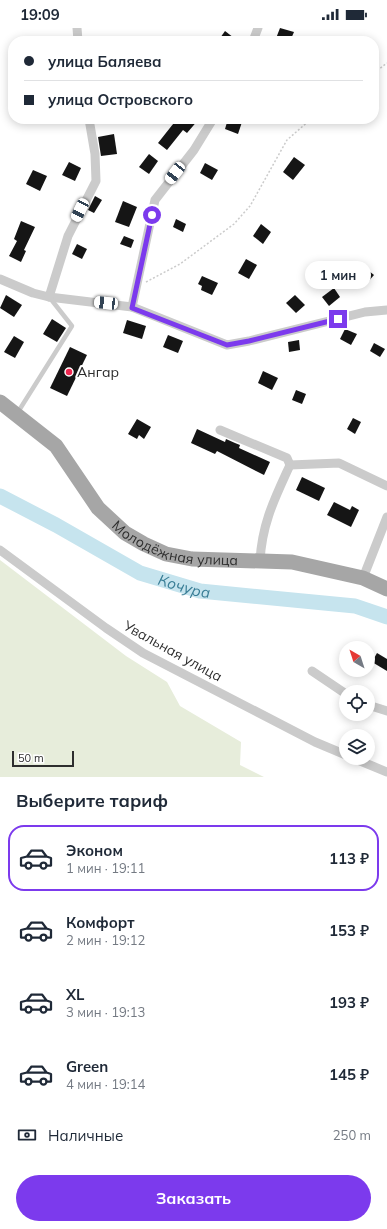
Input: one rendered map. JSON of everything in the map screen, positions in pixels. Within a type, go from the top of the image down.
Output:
[{"type":"main road","name":"Молодёжная улица","points":[[0,402],[56,446],[98,508],[125,533],[166,554],[192,559],[292,562],[363,578],[387,589]]},
{"type":"street","points":[[50,297],[68,236],[96,181],[95,154],[90,124]]},
{"type":"street","points":[[132,308],[155,200],[194,150],[210,124]]},
{"type":"street","points":[[0,278],[32,293],[50,297],[132,308],[227,345],[249,341],[365,312],[387,310]]},
{"type":"street","points":[[220,430],[287,458],[290,465],[339,463],[387,486]]},
{"type":"street","name":"Молодёжная улица","points":[[260,561],[264,533],[270,509],[290,465]]},
{"type":"street","points":[[363,578],[387,517]]},
{"type":"street","name":"Увальная улица","points":[[0,550],[106,628],[143,653],[315,742],[339,752]]},
{"type":"street","points":[[312,671],[339,689]]},
{"type":"street","points":[[375,708],[387,711]]},
{"type":"street","points":[[370,765],[387,772]]},
{"type":"lane","points":[[17,414],[72,326],[50,297]]},
{"type":"path","points":[[379,69],[387,63]]},
{"type":"path","points":[[136,288],[180,264],[202,246],[234,224],[250,206],[287,140],[305,124]]},
{"type":"green space","points":[[0,560],[126,656],[167,682],[180,706],[241,742],[240,765],[264,777],[0,777]]},
{"type":"building","points":[[280,28],[294,32],[292,36],[277,36]]},
{"type":"building","points":[[225,31],[232,36],[222,36]]},
{"type":"building","points":[[173,124],[195,124],[187,133],[183,130],[167,150],[158,143]]},
{"type":"building","points":[[226,124],[241,124],[238,134],[225,129]]},
{"type":"building","points":[[114,134],[117,154],[101,156],[98,137]]},
{"type":"building","points":[[149,154],[158,161],[149,174],[139,167]]},
{"type":"building","points":[[294,157],[305,165],[293,180],[283,172]]},
{"type":"building","points":[[69,162],[81,168],[75,181],[62,175]]},
{"type":"building","points":[[205,163],[218,170],[212,180],[200,173]]},
{"type":"building","points":[[33,170],[47,176],[40,191],[26,184]]},
{"type":"building","points":[[95,196],[102,200],[94,213],[88,210]]},
{"type":"building","points":[[123,201],[137,207],[129,227],[115,222]]},
{"type":"building","points":[[176,219],[186,224],[183,232],[173,227]]},
{"type":"building","points":[[21,221],[35,227],[24,250],[26,251],[21,262],[9,256],[17,241],[14,239]]},
{"type":"building","points":[[261,224],[271,232],[263,244],[253,236]]},
{"type":"building","points":[[124,236],[134,240],[131,248],[120,244]]},
{"type":"building","points":[[77,244],[87,249],[82,259],[72,254]]},
{"type":"building","points":[[246,259],[257,265],[249,279],[238,273]]},
{"type":"building","points":[[364,267],[374,275],[367,283],[358,276]]},
{"type":"building","points":[[202,276],[218,283],[212,295],[201,290],[202,286],[198,284]]},
{"type":"building","points":[[334,288],[340,297],[329,306],[322,297]]},
{"type":"building","points":[[6,295],[22,305],[14,317],[0,308]]},
{"type":"building","points":[[295,295],[305,305],[296,313],[286,303]]},
{"type":"building","points":[[52,319],[66,328],[57,342],[43,334]]},
{"type":"building","points":[[127,320],[146,326],[142,339],[123,333]]},
{"type":"building","points":[[345,329],[357,334],[351,345],[340,339]]},
{"type":"building","points":[[168,335],[183,341],[178,353],[163,347]]},
{"type":"building","points":[[14,336],[24,342],[15,358],[4,352]]},
{"type":"building","points":[[299,340],[300,350],[289,352],[288,342]]},
{"type":"building","points":[[374,343],[385,349],[380,357],[370,351]]},
{"type":"building","name":"Ангар","points":[[70,347],[87,355],[67,396],[50,388]]},
{"type":"building","points":[[263,371],[278,378],[272,390],[258,383]]},
{"type":"building","points":[[296,390],[306,394],[302,404],[292,400]]},
{"type":"building","points":[[353,418],[361,422],[355,434],[347,429]]},
{"type":"building","points":[[137,419],[151,427],[144,439],[139,435],[137,439],[128,434]]},
{"type":"building","points":[[197,429],[225,442],[226,439],[240,445],[239,448],[270,462],[264,475],[217,451],[215,454],[191,443]]},
{"type":"building","points":[[302,477],[325,488],[319,501],[296,490]]},
{"type":"building","points":[[334,502],[350,510],[352,506],[359,510],[351,527],[327,515]]},
{"type":"building","points":[[377,653],[387,659],[387,671],[375,664],[375,657]]},
{"type":"waterway","name":"Кочура","points":[[0,496],[56,525],[140,573],[200,591],[355,606],[387,617]]},
{"type":"place","name":"Ангар","points":[[69,372]]},
{"type":"route","points":[[152,215],[132,308],[227,345],[338,319]]}]
